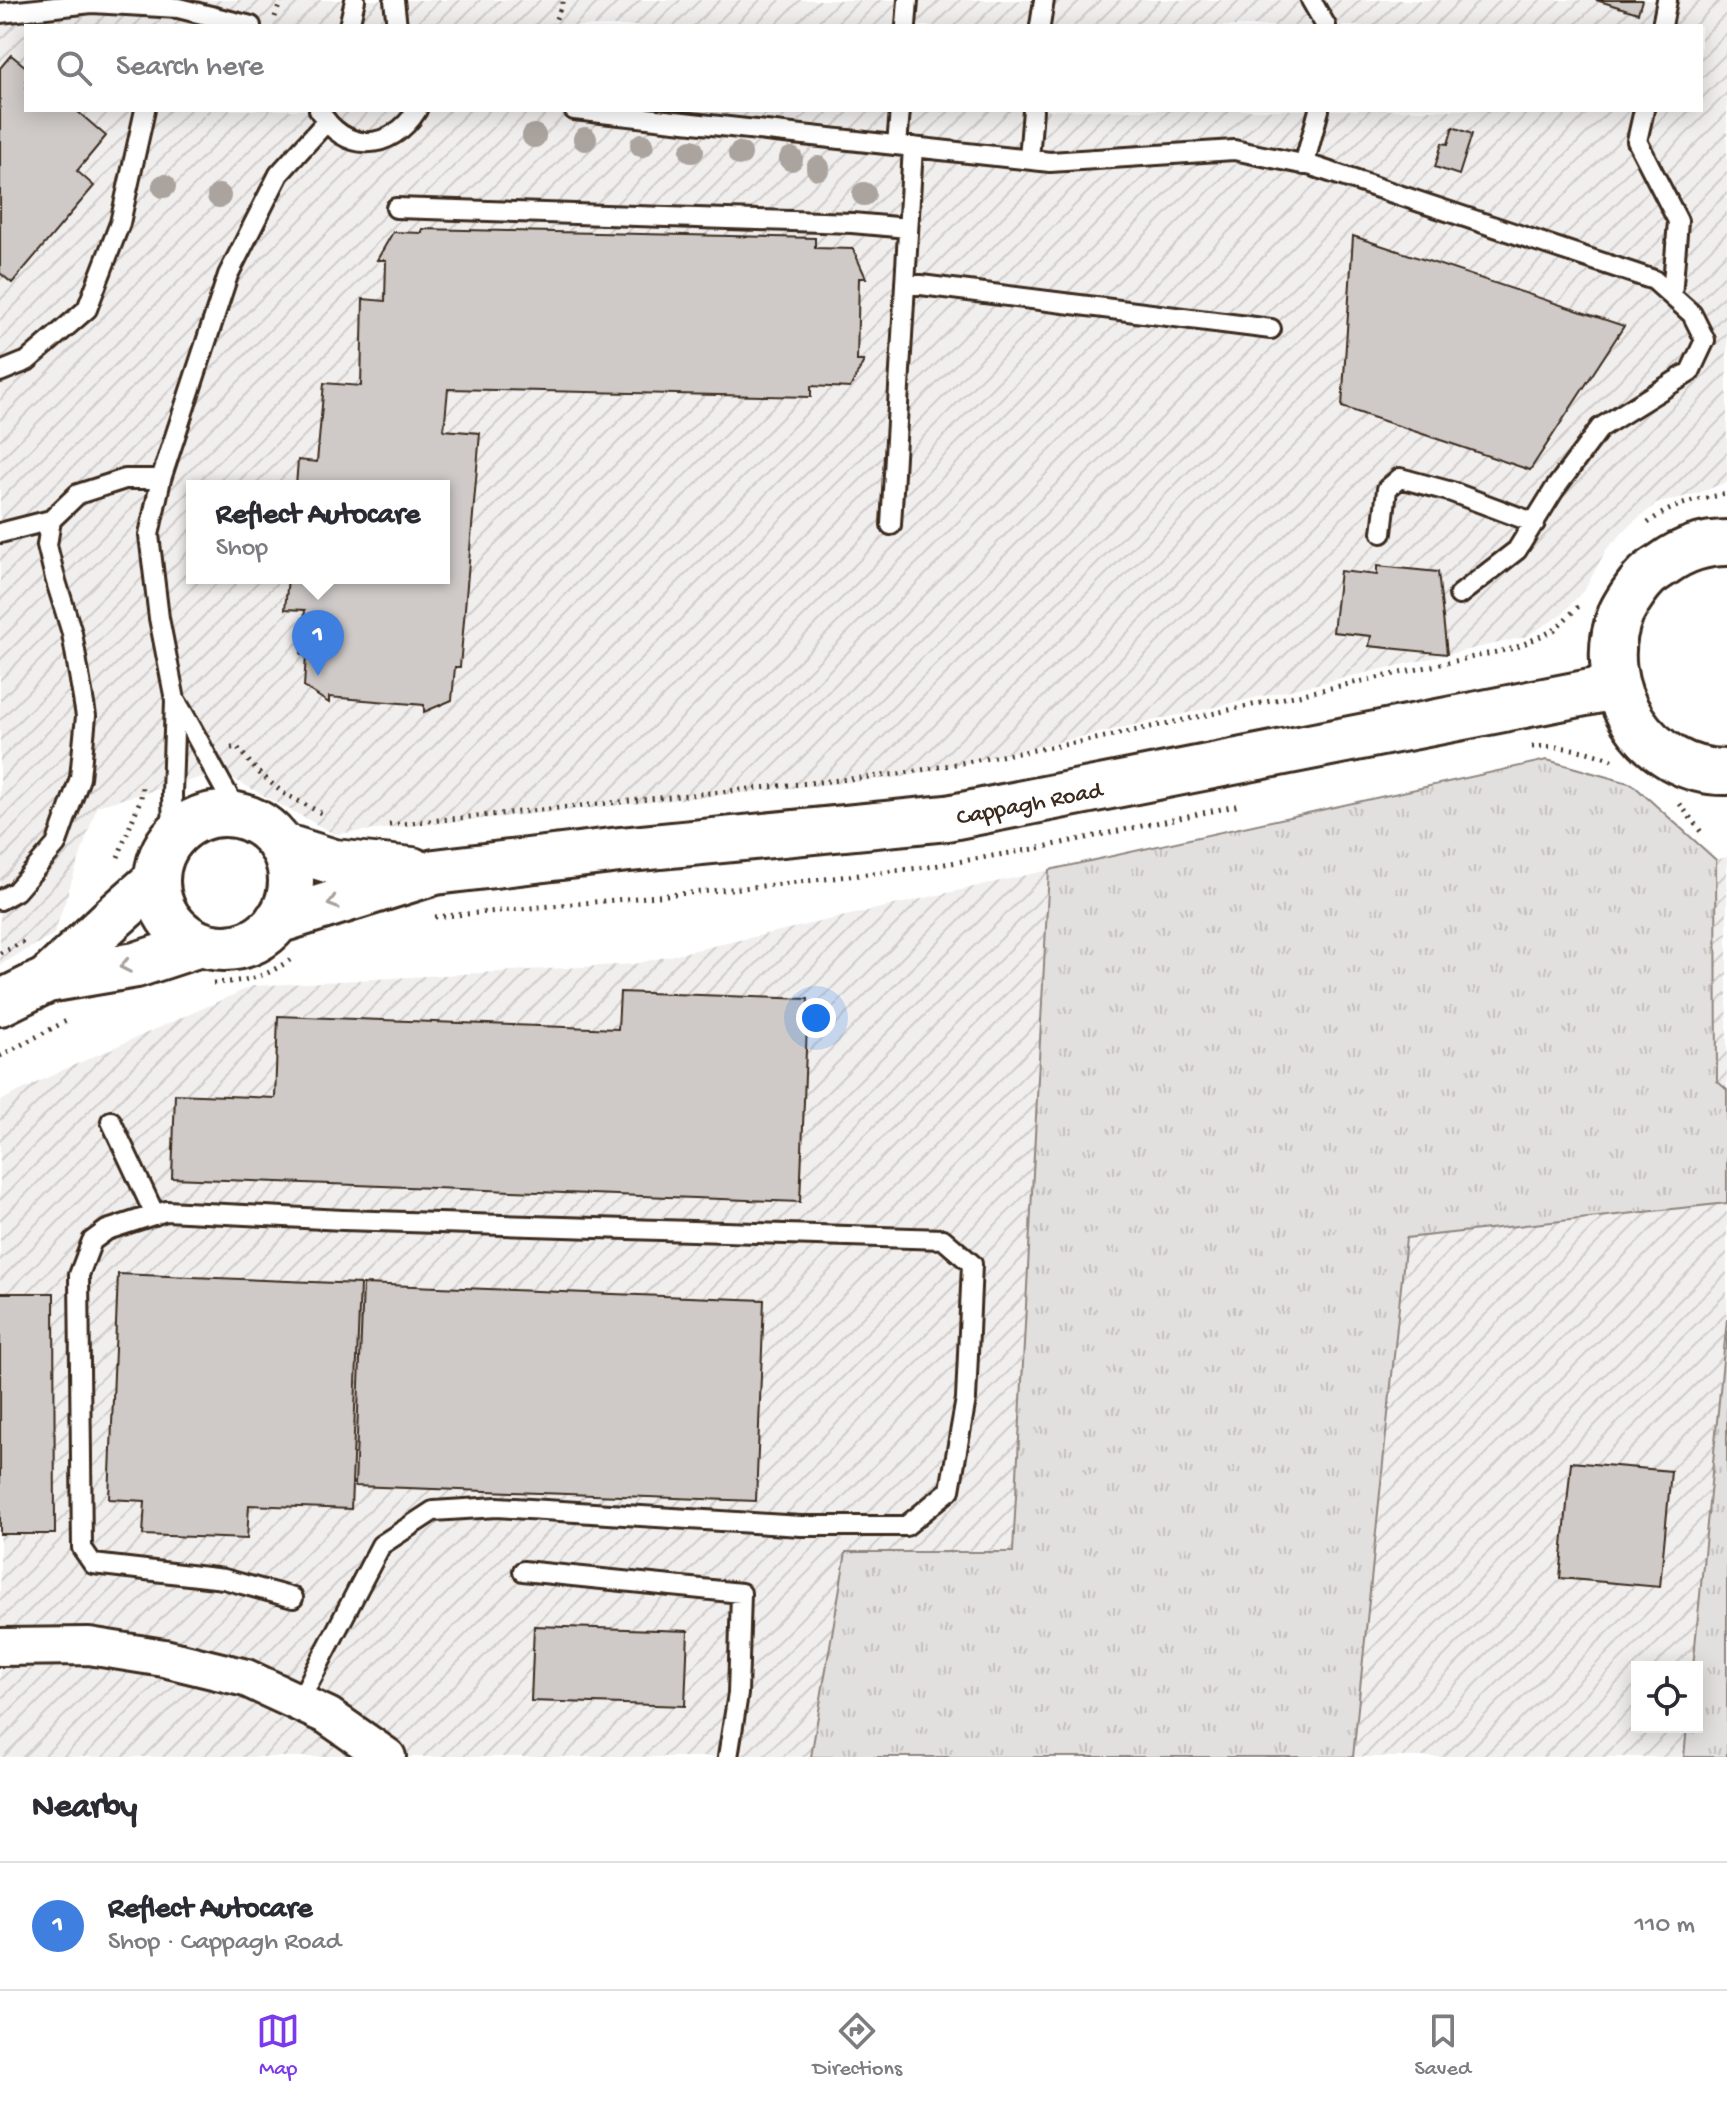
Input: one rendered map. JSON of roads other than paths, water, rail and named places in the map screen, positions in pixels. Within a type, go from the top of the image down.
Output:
[{"type":"street","points":[[1727,543],[1714,543],[1679,553],[1645,578],[1621,612],[1613,647],[1616,687],[1628,716],[1648,741],[1674,761],[1712,773],[1727,772]]},
{"type":"street","name":"Cappagh Road","points":[[241,816],[262,825],[280,845],[334,862],[435,872],[620,850],[947,818],[1616,687]]},
{"type":"street","points":[[207,963],[167,917],[159,900],[156,880],[159,861],[168,843],[181,828],[219,814],[241,816]]},
{"type":"street","points":[[280,845],[291,881],[285,940]]},
{"type":"street","name":"Cappagh Road","points":[[0,1003],[47,980],[136,965],[207,963],[221,948],[242,946],[262,937],[285,940],[435,872]]},
{"type":"street","name":"Cappagh Road","points":[[47,980],[156,880]]},
{"type":"street","points":[[0,1647],[89,1646],[164,1658],[246,1678],[328,1716],[387,1757]]},
{"type":"lane","points":[[349,24],[355,0]]},
{"type":"lane","points":[[394,0],[397,24]]},
{"type":"lane","points":[[906,24],[908,0]]},
{"type":"lane","points":[[1040,24],[1044,0]]},
{"type":"lane","points":[[1311,0],[1325,24]]},
{"type":"lane","points":[[1662,24],[1667,0]]},
{"type":"lane","points":[[0,13],[92,3],[180,4],[245,24]]},
{"type":"lane","points":[[171,24],[180,4]]},
{"type":"lane","points":[[0,372],[27,361],[87,309],[120,223],[145,112]]},
{"type":"lane","points":[[173,837],[175,700],[159,618],[149,535],[161,479],[228,275],[279,174],[323,116],[339,134],[356,141],[374,142],[392,137],[406,126],[416,112]]},
{"type":"lane","points":[[592,112],[1050,162],[1234,150],[1304,165],[1654,280],[1692,314],[1705,340],[1690,372],[1600,428],[1554,490],[1517,550],[1459,595]]},
{"type":"lane","points":[[891,525],[908,228],[905,146],[900,112]]},
{"type":"lane","points":[[1029,159],[1033,112]]},
{"type":"lane","points":[[1304,165],[1318,112]]},
{"type":"lane","points":[[1644,112],[1637,141],[1678,221],[1672,296]]},
{"type":"lane","points":[[396,208],[852,223],[908,228]]},
{"type":"lane","points":[[905,283],[1271,329]]},
{"type":"lane","points":[[1382,533],[1387,489],[1400,478],[1452,492],[1535,523]]},
{"type":"lane","points":[[0,533],[51,520],[78,494],[125,479],[161,479]]},
{"type":"lane","points":[[0,900],[16,891],[56,845],[80,778],[86,716],[72,633],[47,545],[51,520]]},
{"type":"lane","points":[[175,700],[241,816]]},
{"type":"lane","points":[[111,1121],[155,1215]]},
{"type":"lane","points":[[293,1598],[224,1579],[93,1564],[82,1548],[79,1275],[92,1241],[107,1230],[166,1211],[343,1220],[943,1239],[972,1264],[966,1399],[950,1490],[906,1526],[801,1526],[497,1507],[433,1511],[381,1545],[299,1702]]},
{"type":"lane","points":[[523,1571],[741,1593],[738,1694],[728,1757]]},
{"type":"place","name":"Reflect Autocare","points":[[318,676]]}]
